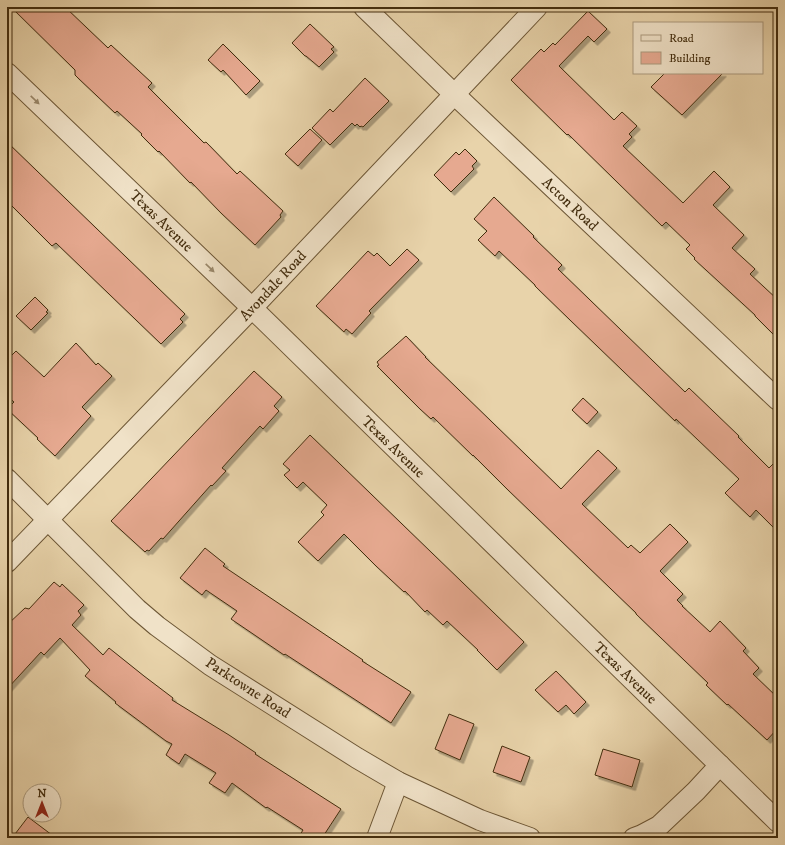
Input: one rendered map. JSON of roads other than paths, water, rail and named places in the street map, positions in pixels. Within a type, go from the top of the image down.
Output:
[{"type":"street","name":"Acton Road","points":[[364,7],[778,400]]},
{"type":"street","name":"Avondale Road","points":[[7,562],[252,308],[537,7]]},
{"type":"street","name":"Texas Avenue","points":[[7,73],[252,308],[778,822]]},
{"type":"street","name":"Parktowne Road","points":[[7,479],[137,609],[157,626],[210,665],[357,758],[398,782],[480,820],[530,838]]},
{"type":"street","points":[[634,838],[659,826],[696,791],[720,765]]},
{"type":"street","points":[[378,838],[398,782]]}]
